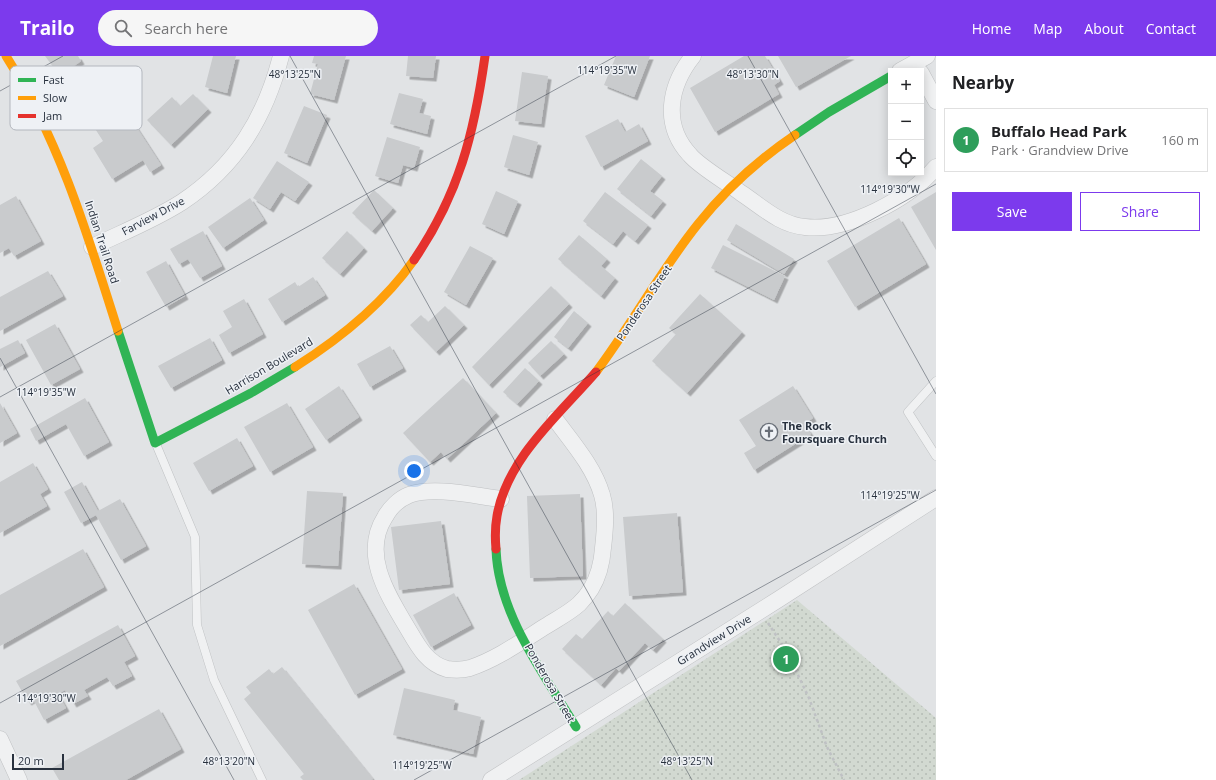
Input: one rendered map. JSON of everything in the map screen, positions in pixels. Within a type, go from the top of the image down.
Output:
[{"type":"street","name":"Indian Trail Road","points":[[6,56],[12,66]]},
{"type":"street","name":"Farview Drive","points":[[92,247],[182,202],[208,182],[231,160],[250,134],[264,106],[280,56]]},
{"type":"street","name":"Harrison Boulevard","points":[[155,443],[263,386],[308,360],[347,330],[373,307],[400,278],[425,245],[436,226],[455,185],[469,144],[485,56]]},
{"type":"street","points":[[692,56],[678,77],[674,89],[671,116],[679,141],[690,156],[779,219],[803,227],[816,228],[843,223],[882,206],[918,185],[936,167]]},
{"type":"street","points":[[908,68],[919,64],[936,101]]},
{"type":"street","name":"Ponderosa Street","points":[[576,727],[512,618],[501,582],[497,564],[495,528],[501,498],[511,476],[521,460],[607,357],[692,232],[732,186],[766,156],[810,124],[888,78]]},
{"type":"street","name":"Indian Trail Road","points":[[48,130],[59,155],[92,247],[155,443]]},
{"type":"street","name":"Ponderosa Street","points":[[501,498],[433,491],[408,496],[388,511],[381,522],[377,534],[376,561],[388,596],[420,649],[428,658],[447,668],[458,670],[469,668],[524,640],[578,604],[594,585],[602,561],[605,535],[605,508],[602,495],[592,471],[555,419]]},
{"type":"street","name":"Grandview Drive","points":[[491,780],[760,611],[936,498]]},
{"type":"street","points":[[0,739],[19,780]]},
{"type":"lane","points":[[936,381],[908,412],[936,456]]},
{"type":"lane","points":[[155,443],[195,537],[197,625],[214,680],[262,780]]},
{"type":"path","points":[[760,611],[788,652],[809,698],[827,746],[844,780]]},
{"type":"shaded area","points":[[797,600],[936,718],[936,780],[519,780]]},
{"type":"building","points":[[45,56],[78,56],[81,61],[74,66],[52,66]]},
{"type":"building","points":[[213,56],[236,56],[227,93],[205,87]]},
{"type":"building","points":[[314,56],[346,56],[334,100],[310,94],[318,64],[312,63]]},
{"type":"building","points":[[408,56],[436,56],[433,78],[406,76]]},
{"type":"building","points":[[616,56],[650,56],[634,97],[604,85]]},
{"type":"building","points":[[744,56],[765,56],[780,81],[774,85],[779,94],[715,132],[690,88]]},
{"type":"building","points":[[778,56],[851,56],[796,87]]},
{"type":"building","points":[[522,72],[548,76],[541,124],[515,121]]},
{"type":"building","points":[[399,93],[423,99],[419,113],[431,116],[427,134],[390,124]]},
{"type":"building","points":[[193,94],[208,109],[171,145],[147,120],[172,97],[180,106]]},
{"type":"building","points":[[304,106],[327,115],[307,163],[284,153]]},
{"type":"building","points":[[618,119],[625,132],[639,124],[648,141],[601,167],[585,136]]},
{"type":"building","points":[[96,130],[138,130],[161,165],[150,172],[143,160],[112,179],[93,148],[103,141]]},
{"type":"building","points":[[513,135],[538,142],[529,175],[504,167]]},
{"type":"building","points":[[387,137],[420,147],[414,168],[403,165],[398,183],[375,176]]},
{"type":"building","points":[[641,159],[662,176],[650,191],[663,201],[651,216],[617,189]]},
{"type":"building","points":[[277,161],[309,182],[295,201],[281,192],[270,209],[253,198]]},
{"type":"building","points":[[374,190],[393,208],[372,231],[352,213]]},
{"type":"building","points":[[496,191],[518,201],[504,234],[482,224]]},
{"type":"building","points":[[605,192],[648,225],[635,241],[623,231],[613,244],[583,221]]},
{"type":"building","points":[[936,192],[936,250],[911,207]]},
{"type":"building","points":[[16,196],[41,241],[14,256],[9,248],[0,253],[0,205]]},
{"type":"building","points":[[250,198],[264,220],[223,248],[208,227]]},
{"type":"building","points":[[899,218],[926,264],[855,307],[827,261]]},
{"type":"building","points":[[736,224],[794,259],[784,274],[727,240]]},
{"type":"building","points":[[203,231],[222,266],[200,278],[188,259],[179,264],[170,249]]},
{"type":"building","points":[[347,231],[364,248],[340,274],[322,258]]},
{"type":"building","points":[[579,235],[607,259],[601,266],[615,278],[601,296],[558,259]]},
{"type":"building","points":[[723,245],[785,276],[774,300],[711,268]]},
{"type":"building","points":[[470,246],[493,258],[466,305],[444,292]]},
{"type":"building","points":[[166,261],[185,296],[166,307],[146,272]]},
{"type":"building","points":[[48,271],[63,296],[0,331],[0,297]]},
{"type":"building","points":[[313,277],[325,295],[282,322],[268,299],[295,282],[298,287]]},
{"type":"building","points":[[551,286],[569,304],[489,385],[472,367]]},
{"type":"building","points":[[700,294],[742,332],[687,393],[652,361],[676,334],[669,328]]},
{"type":"building","points":[[244,299],[263,334],[229,353],[219,335],[232,327],[223,311]]},
{"type":"building","points":[[445,306],[464,325],[436,352],[410,325],[421,315],[428,322]]},
{"type":"building","points":[[574,311],[588,323],[568,348],[554,337]]},
{"type":"building","points":[[55,324],[80,369],[51,385],[26,340]]},
{"type":"building","points":[[210,338],[222,360],[171,388],[158,366]]},
{"type":"building","points":[[18,340],[25,353],[0,367],[0,349]]},
{"type":"building","points":[[551,341],[564,354],[540,376],[528,363]]},
{"type":"building","points":[[390,346],[403,368],[370,387],[357,364]]},
{"type":"building","points":[[525,368],[539,381],[517,404],[503,392]]},
{"type":"building","points":[[463,378],[496,413],[447,459],[441,452],[430,462],[403,433]]},
{"type":"building","points":[[339,386],[359,417],[326,440],[305,409]]},
{"type":"building","points":[[793,386],[813,418],[804,424],[811,434],[754,470],[744,453],[756,446],[739,420]]},
{"type":"building","points":[[85,398],[109,442],[84,456],[66,424],[36,441],[30,429]]},
{"type":"building","points":[[0,403],[17,433],[0,443]]},
{"type":"building","points":[[287,403],[313,447],[270,472],[244,427]]},
{"type":"building","points":[[237,438],[253,466],[209,491],[193,463]]},
{"type":"building","points":[[33,463],[48,489],[40,494],[47,506],[0,533],[0,482]]},
{"type":"building","points":[[82,482],[98,511],[120,499],[146,546],[121,560],[96,515],[81,523],[64,492]]},
{"type":"building","points":[[307,491],[343,493],[338,566],[302,564]]},
{"type":"building","points":[[580,494],[583,576],[530,578],[527,496]]},
{"type":"building","points":[[677,513],[683,592],[629,596],[623,517]]},
{"type":"building","points":[[441,521],[450,584],[399,590],[391,527]]},
{"type":"building","points":[[83,549],[104,587],[0,646],[0,595]]},
{"type":"building","points":[[354,584],[402,669],[355,695],[308,610]]},
{"type":"building","points":[[454,593],[471,625],[431,647],[413,615]]},
{"type":"building","points":[[625,603],[663,639],[653,650],[645,643],[619,671],[616,668],[601,685],[562,649],[576,634],[582,639],[608,611],[613,616]]},
{"type":"building","points":[[118,625],[135,656],[124,662],[132,676],[113,686],[107,677],[84,690],[88,696],[73,704],[65,690],[58,694],[66,708],[44,720],[33,699],[28,702],[16,681]]},
{"type":"building","points":[[282,667],[373,779],[303,780],[300,777],[304,774],[244,699],[251,693],[246,687],[269,669],[273,674]]},
{"type":"building","points":[[404,688],[455,700],[453,710],[481,717],[473,754],[393,735]]},
{"type":"building","points":[[159,709],[181,749],[126,780],[59,780],[52,768]]},
{"type":"traffic: fast","points":[[795,135],[829,112],[888,78]]},
{"type":"traffic: fast","points":[[118,331],[155,443],[251,393],[295,367]]},
{"type":"traffic: fast","points":[[496,549],[499,573],[505,597],[514,620],[537,665],[576,727]]},
{"type":"traffic: slow","points":[[6,56],[12,66]]},
{"type":"traffic: slow","points":[[46,130],[84,225],[118,331]]},
{"type":"traffic: slow","points":[[596,372],[684,242],[698,224],[731,187],[755,165],[795,135]]},
{"type":"traffic: slow","points":[[295,367],[345,332],[375,306],[414,260]]},
{"type":"traffic: jam","points":[[414,260],[443,211],[462,162],[476,112],[485,56]]},
{"type":"traffic: jam","points":[[496,549],[495,532],[497,516],[511,475],[536,438],[596,372]]},
{"type":"place","name":"The Rock Foursquare Church","points":[[769,432]]},
{"type":"place","name":"Buffalo Head Park","points":[[786,659]]}]
